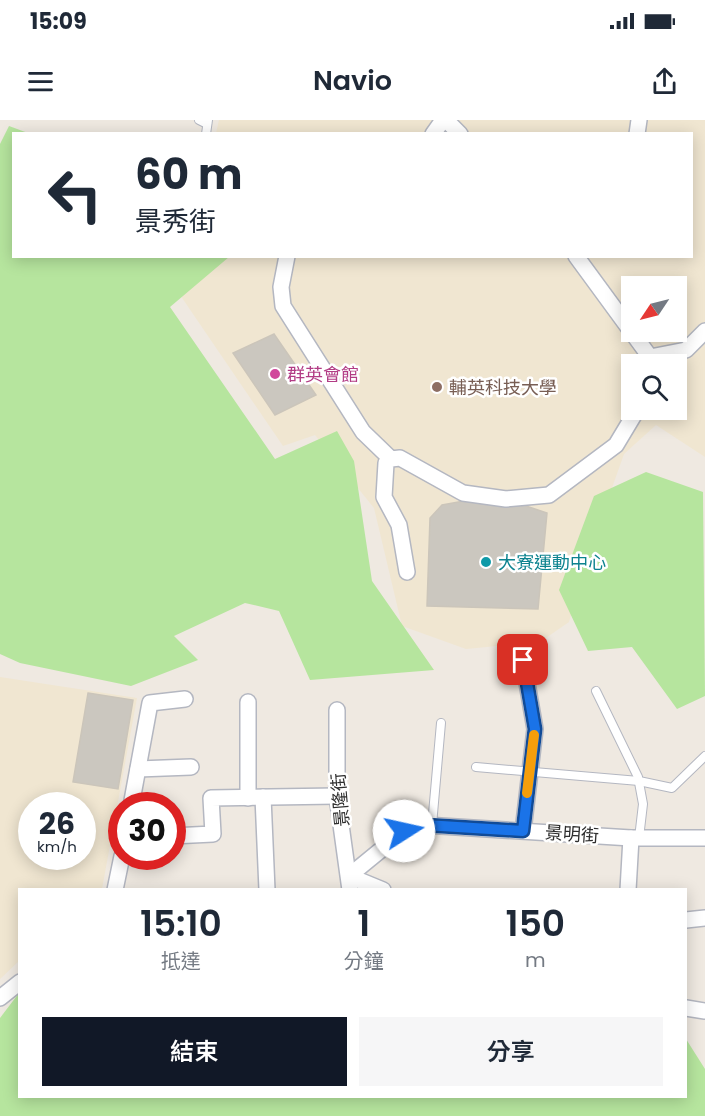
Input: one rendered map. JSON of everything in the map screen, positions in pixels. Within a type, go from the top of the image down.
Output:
[{"type":"street","points":[[435,132],[445,120],[458,132]]},
{"type":"street","points":[[286,258],[281,287],[283,306],[363,432],[391,459]]},
{"type":"street","points":[[584,260],[644,354]]},
{"type":"street","points":[[673,354],[686,350],[705,331]]},
{"type":"street","points":[[406,572],[399,525],[384,497],[386,463],[391,459],[400,458],[463,493],[506,499],[549,495],[616,445],[631,420]]},
{"type":"street","points":[[523,660],[535,717],[523,831]]},
{"type":"street","points":[[134,792],[150,703],[184,699]]},
{"type":"street","points":[[248,702],[267,888]]},
{"type":"street","name":"景隆街","points":[[337,710],[337,796],[350,883]]},
{"type":"street","points":[[138,769],[191,767]]},
{"type":"street","points":[[186,835],[213,834],[211,798],[337,796]]},
{"type":"street","name":"景明街","points":[[350,883],[412,826],[432,825],[635,838],[705,838]]},
{"type":"street","points":[[628,888],[635,838]]},
{"type":"street","points":[[115,888],[119,870]]},
{"type":"street","points":[[350,883],[374,888]]},
{"type":"street","points":[[687,920],[705,918]]},
{"type":"street","points":[[0,998],[18,984]]},
{"type":"street","points":[[687,1008],[705,1011]]},
{"type":"lane","points":[[199,120],[207,122]]},
{"type":"lane","points":[[596,691],[639,781],[643,804],[635,838]]},
{"type":"lane","points":[[432,825],[441,723]]},
{"type":"lane","points":[[476,767],[639,781],[672,788],[705,756]]},
{"type":"shaded area","name":"輔英科技大學","points":[[219,120],[705,120],[705,457],[656,425],[624,454],[590,550],[569,622],[540,642],[466,649],[402,626],[374,508],[315,435],[283,446],[178,292],[187,258],[693,258],[693,132],[216,132]]},
{"type":"shaded area","points":[[0,677],[137,698],[120,792],[108,792],[108,856],[102,888],[18,888],[18,962],[0,979]]},
{"type":"green space","points":[[9,126],[25,132],[12,132],[12,258],[228,258],[170,307],[275,459],[337,431],[354,461],[372,581],[434,670],[310,680],[279,611],[245,603],[174,636],[198,660],[131,686],[20,663],[0,654],[0,144]]},
{"type":"green space","points":[[646,472],[703,492],[705,696],[677,709],[632,647],[588,651],[559,590],[594,496]]},
{"type":"green space","points":[[18,994],[18,1098],[687,1098],[687,1041],[705,1069],[705,1116],[0,1116],[0,1018]]},
{"type":"building","name":"群英會館","points":[[274,334],[316,395],[275,415],[233,353]]},
{"type":"building","name":"大寮運動中心","points":[[526,499],[526,506],[547,513],[538,609],[427,606],[430,518],[442,505],[464,501]]},
{"type":"building","points":[[88,693],[133,700],[118,789],[73,782]]},
{"type":"slow traffic","points":[[527,793],[534,735]]},
{"type":"place","name":"群英會館","points":[[275,374]]},
{"type":"place","name":"輔英科技大學","points":[[437,387]]},
{"type":"place","name":"大寮運動中心","points":[[486,562]]},
{"type":"route","points":[[404,831],[412,826],[425,825],[523,831],[535,729],[535,717],[523,660]]}]
